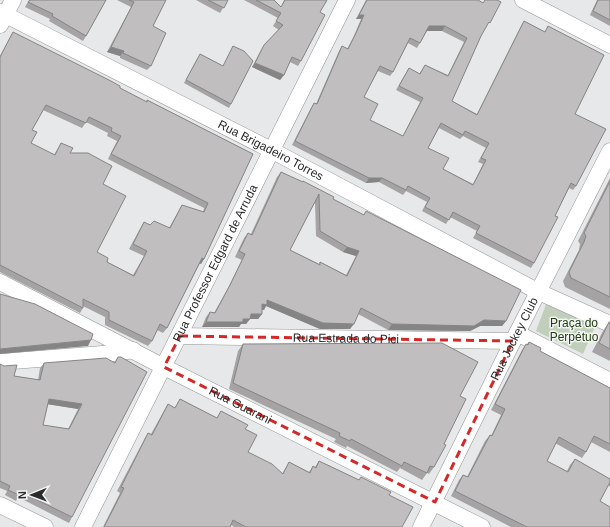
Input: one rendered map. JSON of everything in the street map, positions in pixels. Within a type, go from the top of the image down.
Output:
[{"type":"street","points":[[2,17],[13,0]]},
{"type":"street","name":"Rua Professor Edgard de Arruda","points":[[83,527],[273,151],[347,0]]},
{"type":"street","points":[[523,0],[610,45]]},
{"type":"street","name":"Rua Brigadeiro Torres","points":[[2,17],[273,151],[539,292]]},
{"type":"street","name":"Rua Jockey Club","points":[[421,527],[515,337],[610,151]]},
{"type":"street","name":"Rua Guarani","points":[[0,282],[164,367],[482,527]]},
{"type":"street","points":[[539,292],[610,324]]},
{"type":"street","name":"Rua Estrada do Pici","points":[[180,336],[515,337]]},
{"type":"street","points":[[515,337],[610,381]]},
{"type":"street","points":[[0,362],[132,350]]},
{"type":"street","points":[[0,505],[45,527]]},
{"type":"highlighted area","points":[[180,336],[513,341],[435,502],[164,367]]},
{"type":"green space","name":"Praça do Perpétuo","points":[[548,299],[598,320],[583,354],[536,331]]},
{"type":"building","points":[[30,0],[106,0],[86,36],[52,16],[53,14],[28,2]]},
{"type":"building","points":[[129,0],[166,0],[153,26],[166,33],[151,66],[123,53],[124,51],[111,47],[134,2]]},
{"type":"building","points":[[208,0],[228,0],[224,8]]},
{"type":"building","points":[[256,0],[274,0],[281,7],[285,0],[327,0],[320,12],[325,15],[301,61],[292,57],[284,75],[255,63],[264,45],[283,25],[276,21],[281,13]]},
{"type":"building","points":[[367,0],[478,0],[483,3],[485,0],[497,0],[501,2],[481,36],[452,101],[477,115],[524,21],[545,32],[548,26],[604,55],[575,114],[606,129],[576,186],[571,183],[555,216],[558,217],[534,263],[476,233],[480,226],[453,212],[449,220],[425,207],[430,198],[408,186],[406,190],[382,178],[369,178],[295,141],[314,103],[317,104],[342,46],[348,49],[364,15],[359,15]],"holes":[[[429,26],[445,26],[467,38],[448,76],[425,65],[420,74],[409,68],[399,86],[423,98],[403,136],[370,120],[378,104],[364,97],[380,66],[393,72],[410,38],[420,43]],[[441,123],[463,135],[465,131],[489,143],[481,158],[486,160],[473,185],[443,169],[449,158],[428,148]]]},
{"type":"building","points":[[598,0],[610,0],[610,20],[593,11]]},
{"type":"building","points":[[13,32],[109,80],[120,86],[120,88],[147,102],[147,100],[253,154],[204,259],[202,258],[167,328],[160,324],[152,341],[109,320],[109,312],[83,299],[83,308],[0,265],[0,57]],"holes":[[[46,105],[86,123],[89,117],[112,128],[111,131],[121,136],[111,154],[208,203],[204,212],[182,205],[170,228],[154,221],[150,225],[144,222],[133,244],[147,251],[134,276],[107,262],[108,258],[97,252],[126,196],[103,184],[112,166],[88,153],[70,153],[73,148],[61,143],[55,155],[31,143],[37,132],[32,130]]]},
{"type":"building","points":[[233,46],[244,51],[253,61],[231,104],[186,80],[200,54],[223,66]]},
{"type":"building","points":[[281,172],[303,181],[334,197],[333,199],[364,215],[366,211],[521,290],[506,321],[484,320],[474,326],[392,324],[361,308],[354,324],[323,323],[267,300],[267,305],[262,304],[262,314],[251,314],[250,319],[243,319],[243,322],[206,322],[210,312],[215,313],[245,254],[239,251],[248,233],[252,235]],"holes":[[[319,194],[320,231],[347,247],[359,251],[347,276],[320,262],[320,265],[290,250]]]},
{"type":"building","points":[[610,181],[610,297],[571,278],[569,272],[584,242],[586,236],[584,233]]},
{"type":"building","points":[[0,294],[35,304],[93,334],[91,340],[0,349]]},
{"type":"building","points":[[610,322],[610,349],[599,343]]},
{"type":"building","points":[[529,342],[541,348],[540,351],[610,388],[610,444],[594,436],[586,452],[559,437],[547,461],[568,472],[575,459],[610,479],[610,482],[600,501],[610,507],[610,527],[527,527],[455,491],[463,475],[468,477],[490,435],[492,436],[505,409],[495,404],[526,344],[528,345]]},
{"type":"building","points":[[442,343],[478,362],[460,396],[466,399],[444,444],[446,445],[434,467],[430,466],[427,473],[404,462],[402,466],[351,439],[350,441],[339,436],[340,433],[233,383],[243,344]]},
{"type":"building","points":[[118,357],[121,357],[147,372],[72,517],[21,492],[19,495],[8,490],[10,486],[0,481],[0,364],[4,366],[17,365],[14,376],[40,380],[44,363],[106,358],[115,363]],"holes":[[[49,399],[82,404],[69,429],[43,425]]]},
{"type":"building","points":[[180,399],[217,418],[221,411],[248,425],[245,429],[257,435],[248,452],[272,464],[283,474],[289,462],[310,473],[313,466],[316,468],[319,461],[359,480],[361,477],[391,492],[389,495],[413,507],[402,527],[246,527],[233,520],[230,527],[104,527],[124,488],[121,487],[148,433],[152,435],[168,404],[175,408]]}]
